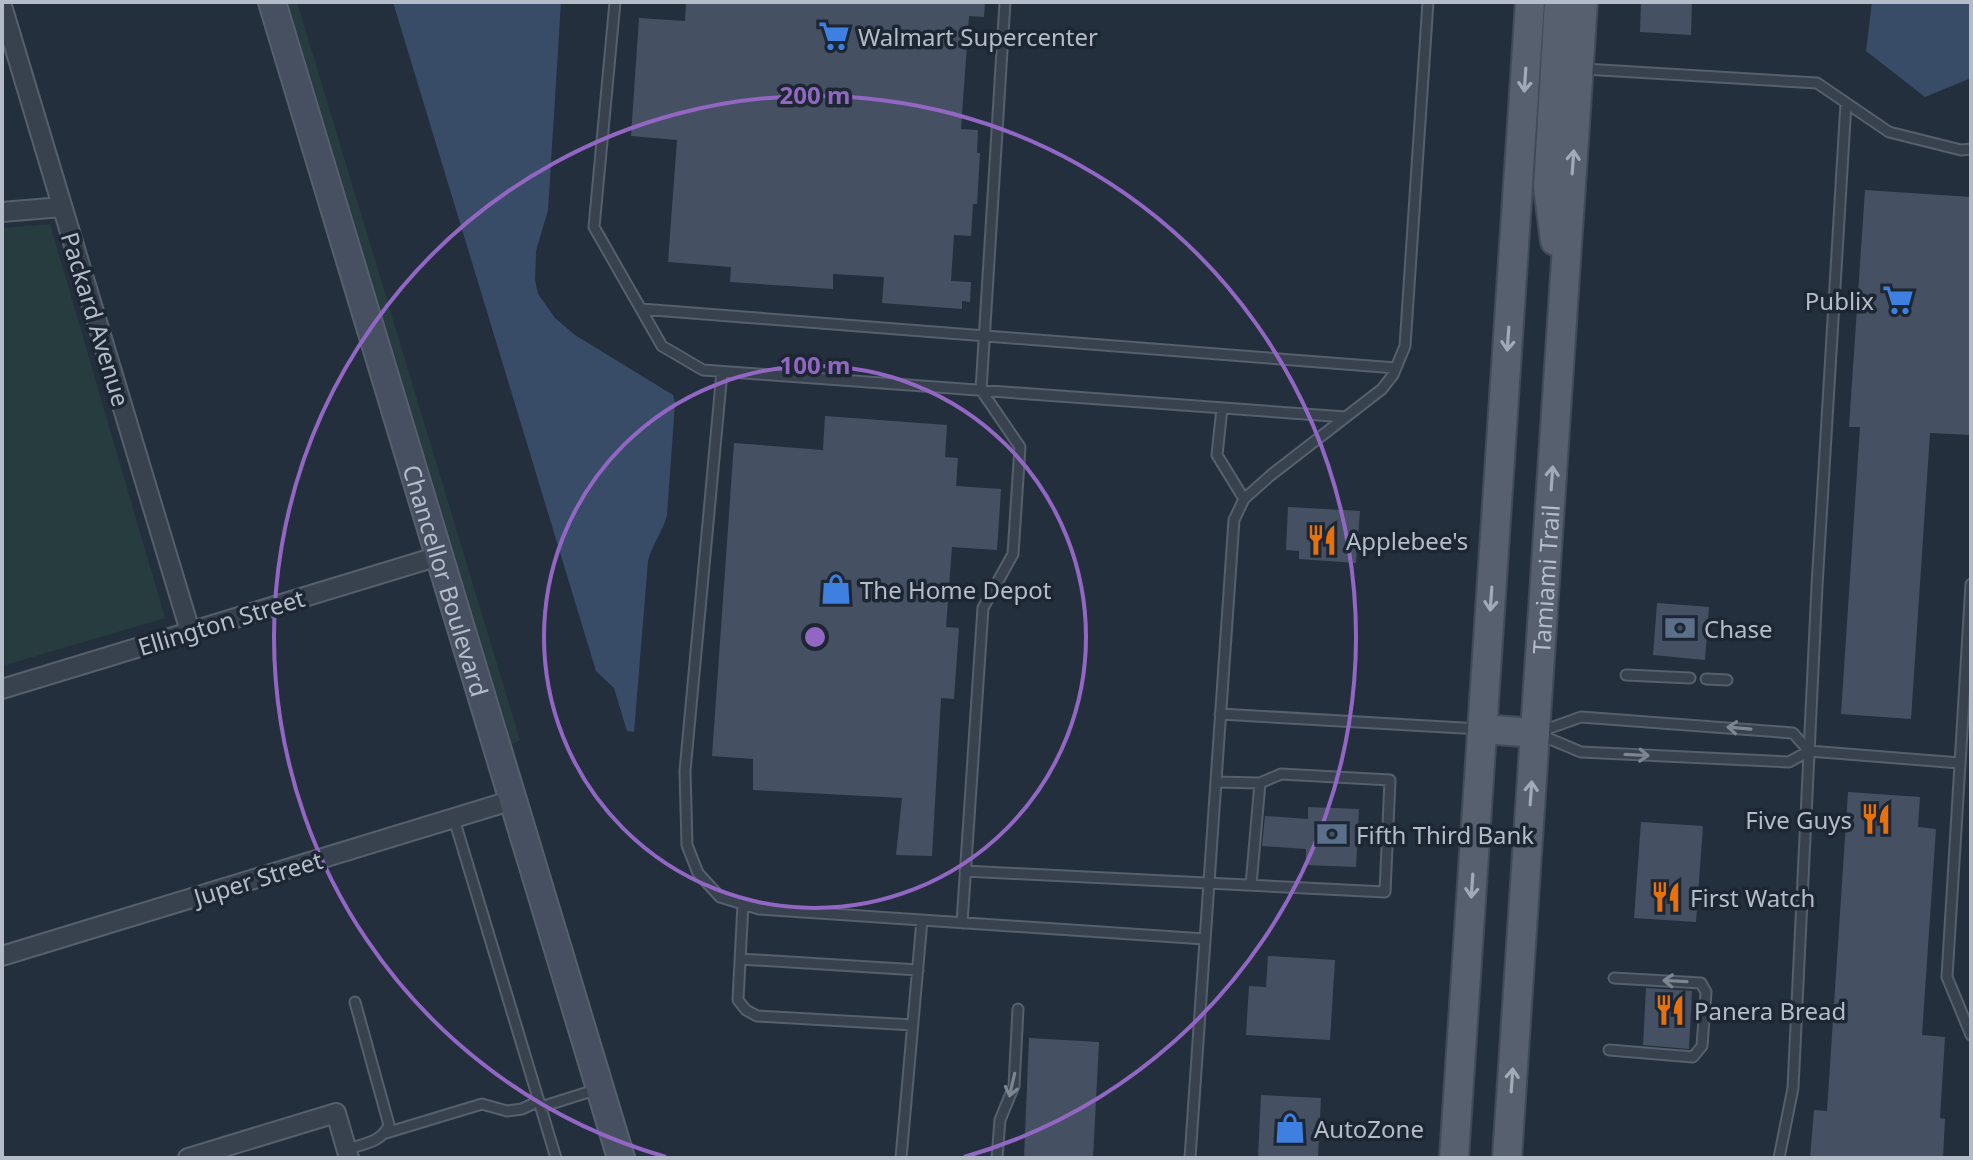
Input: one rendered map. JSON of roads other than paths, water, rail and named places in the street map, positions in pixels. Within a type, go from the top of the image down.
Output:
[{"type":"main road","points":[[1454,1158],[1530,2]]},
{"type":"main road","points":[[1559,2],[1548,187],[1564,301]]},
{"type":"main road","name":"Tamiami Trail","points":[[1507,1158],[1583,2]]},
{"type":"main road","points":[[1482,729],[1535,733]]},
{"type":"street","name":"Chancellor Boulevard","points":[[272,2],[621,1158]]},
{"type":"street","name":"Packard Avenue","points":[[2,6],[190,631]]},
{"type":"street","points":[[2,212],[62,207]]},
{"type":"street","name":"Ellington Street","points":[[2,689],[439,556]]},
{"type":"street","name":"Juper Street","points":[[2,956],[513,800]]},
{"type":"street","points":[[188,1158],[336,1113],[348,1154]]},
{"type":"lane","points":[[615,2],[594,227],[662,346],[703,370],[1346,417]]},
{"type":"lane","points":[[962,923],[983,608],[1013,554],[1020,447],[981,390],[1005,2]]},
{"type":"lane","points":[[1190,1158],[1234,520],[1244,499],[1382,389],[1396,368],[1405,346],[1428,2]]},
{"type":"lane","points":[[1579,68],[1817,83],[1889,132],[1961,150],[1971,149]]},
{"type":"lane","points":[[1779,1158],[1793,1088],[1846,103]]},
{"type":"lane","points":[[641,309],[1396,368]]},
{"type":"lane","points":[[722,372],[685,771],[687,845],[698,873],[720,897],[759,909],[1205,939]]},
{"type":"lane","points":[[1222,408],[1217,455],[1244,499]]},
{"type":"lane","points":[[1971,584],[1947,977],[1971,1035]]},
{"type":"lane","points":[[1626,675],[1690,678]]},
{"type":"lane","points":[[1706,679],[1727,680]]},
{"type":"lane","points":[[1220,714],[1482,729]]},
{"type":"lane","points":[[1535,733],[1581,717],[1793,733],[1809,751]]},
{"type":"lane","points":[[1535,733],[1581,752],[1789,762],[1809,751],[1960,763]]},
{"type":"lane","points":[[965,871],[1385,892],[1390,780],[1281,774],[1260,783],[1216,782]]},
{"type":"lane","points":[[1251,885],[1260,783]]},
{"type":"lane","points":[[454,819],[556,1158]]},
{"type":"lane","points":[[743,904],[738,1000],[746,1010],[757,1016],[913,1025]]},
{"type":"lane","points":[[901,1158],[922,920]]},
{"type":"lane","points":[[740,959],[918,970]]},
{"type":"lane","points":[[1609,1050],[1693,1057],[1702,1046],[1706,992],[1701,983],[1614,978]]},
{"type":"lane","points":[[355,1002],[389,1125],[386,1133]]},
{"type":"lane","points":[[997,1158],[1000,1120],[1014,1086],[1018,1009]]},
{"type":"lane","points":[[348,1154],[386,1133],[482,1104],[507,1111],[522,1109],[600,1088]]},
{"type":"water","points":[[393,2],[561,2],[548,210],[536,251],[538,294],[555,318],[575,335],[673,395],[675,403],[667,515],[648,561],[634,732],[627,731],[614,688],[596,671]]},
{"type":"water","points":[[1872,2],[1971,2],[1971,78],[1925,97],[1866,51]]},
{"type":"place","name":"Walmart Supercenter","points":[[834,36]]},
{"type":"place","name":"Publix","points":[[1898,300]]},
{"type":"place","name":"Applebee's","points":[[1322,540]]},
{"type":"place","name":"The Home Depot","points":[[836,589]]},
{"type":"place","name":"Chase","points":[[1680,628]]},
{"type":"place","name":"Five Guys","points":[[1876,819]]},
{"type":"place","name":"Fifth Third Bank","points":[[1332,834]]},
{"type":"place","name":"First Watch","points":[[1666,897]]},
{"type":"place","name":"Panera Bread","points":[[1670,1010]]},
{"type":"place","name":"AutoZone","points":[[1290,1128]]}]
